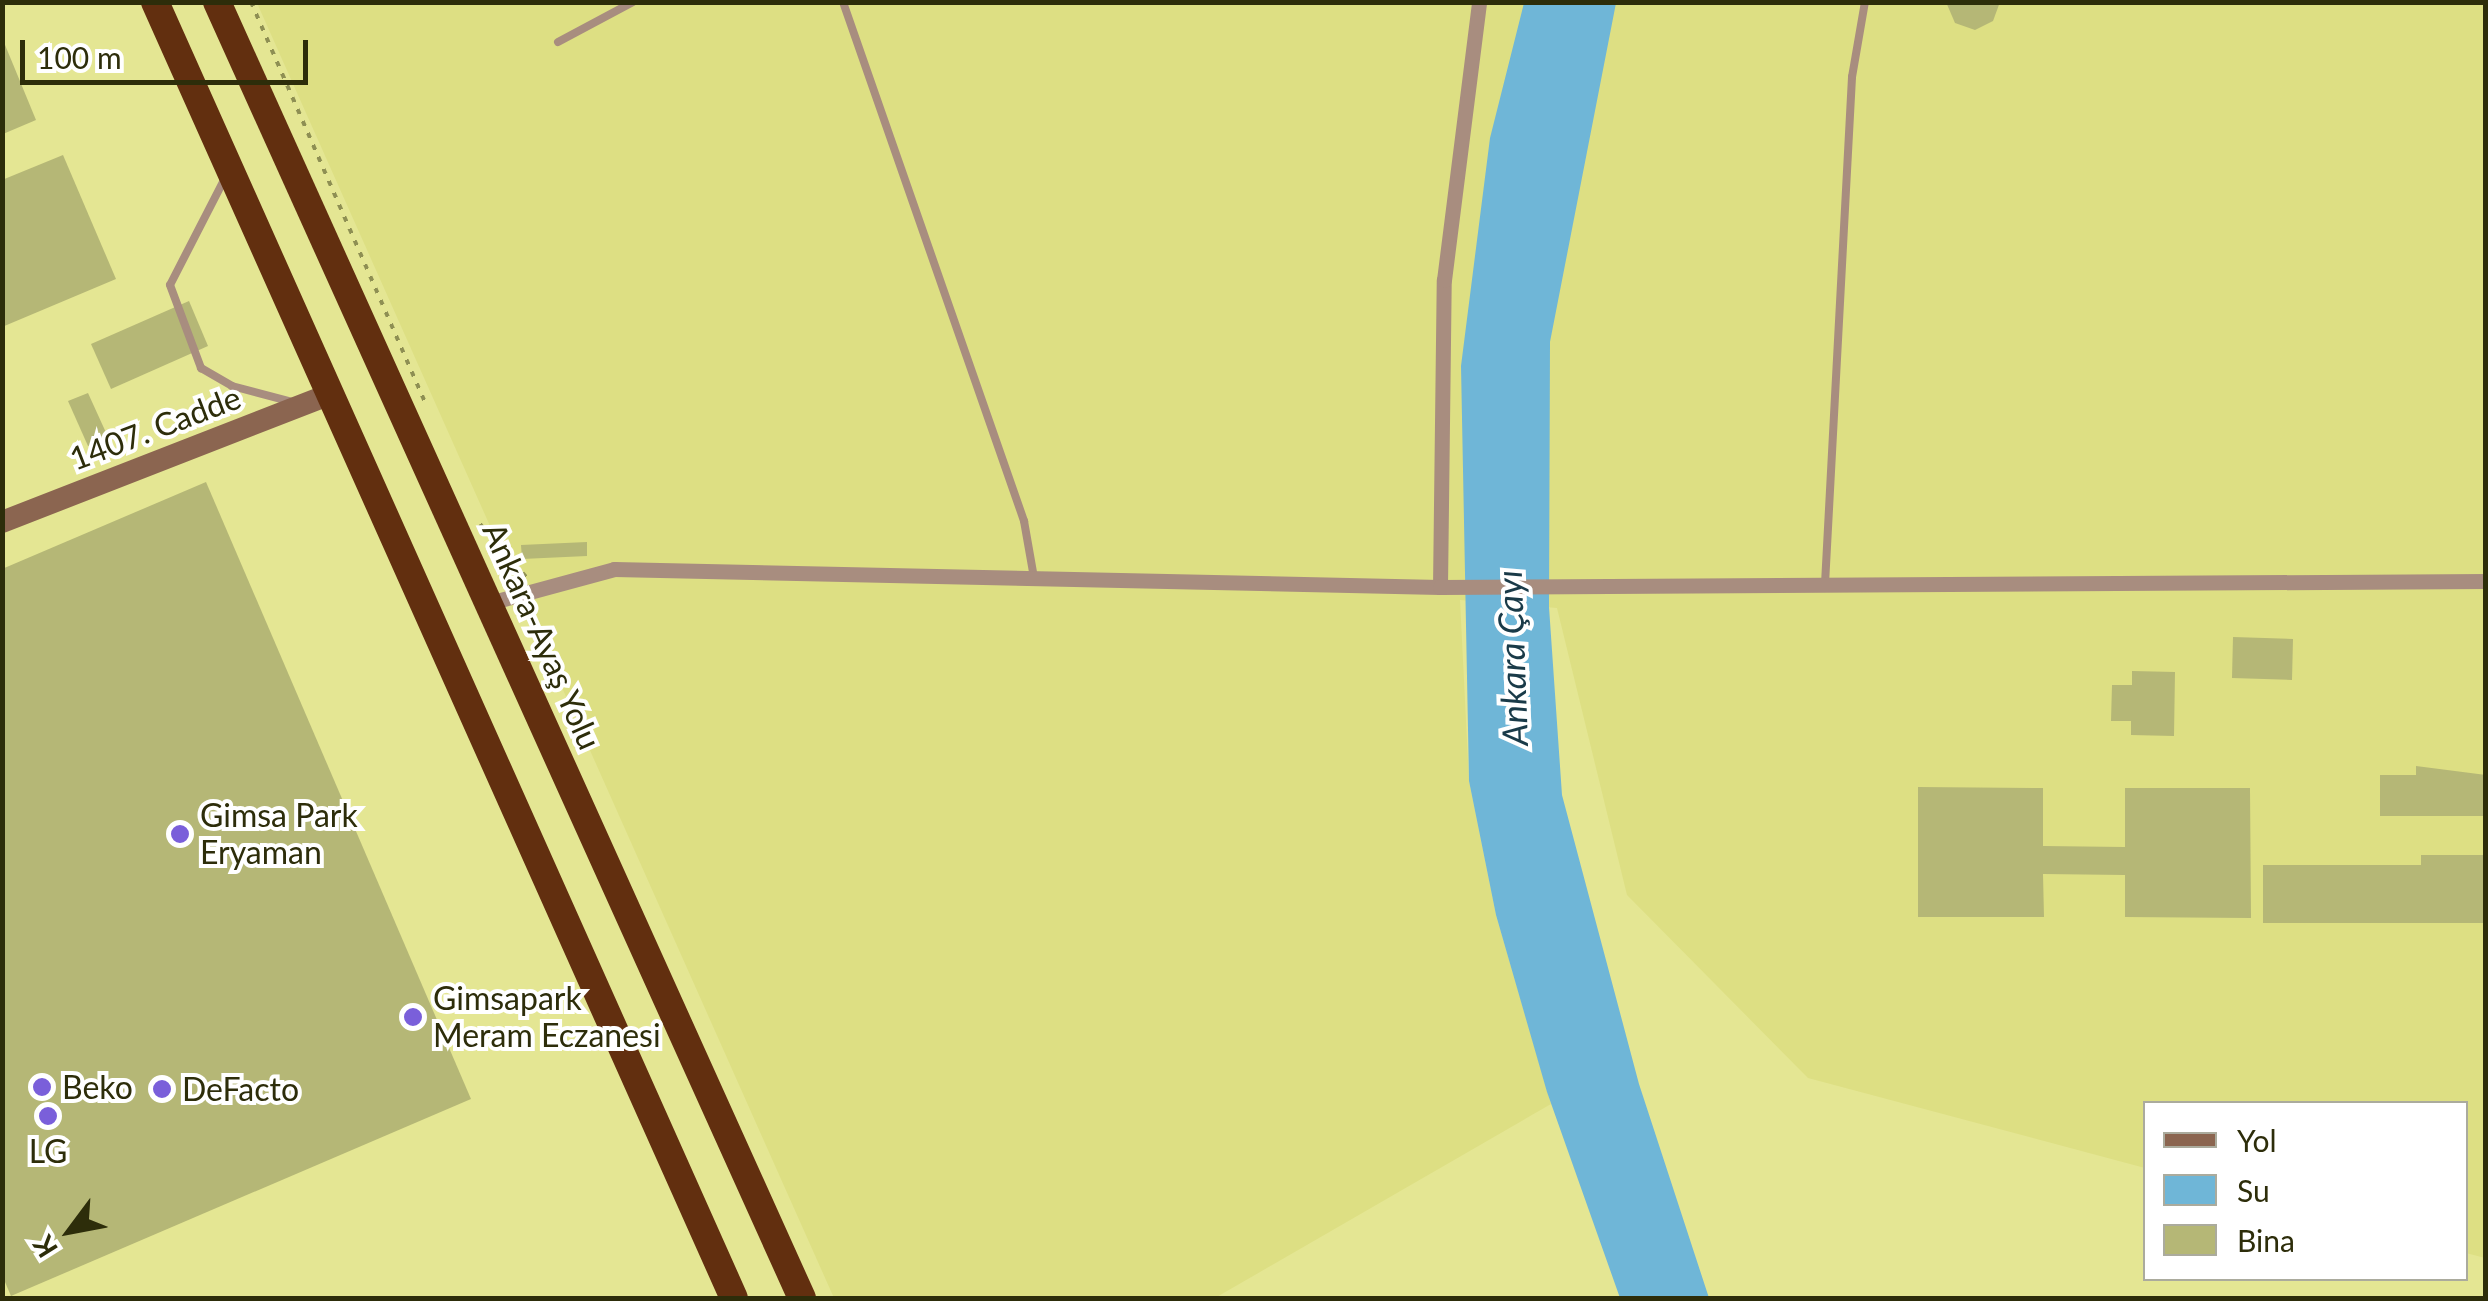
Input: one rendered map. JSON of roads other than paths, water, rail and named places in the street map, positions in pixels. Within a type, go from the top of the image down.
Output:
[{"type":"highway","points":[[154,2],[734,1298]]},
{"type":"highway","name":"Ankara-Ayaş Yolu","points":[[217,2],[802,1298]]},
{"type":"street","points":[[1440,587],[1444,280],[1479,2]]},
{"type":"street","name":"1407. Cadde","points":[[2,522],[330,394]]},
{"type":"street","points":[[488,603],[614,570],[1440,587],[1606,583],[2486,581]]},
{"type":"lane","points":[[558,42],[632,2]]},
{"type":"lane","points":[[843,2],[1024,521],[1034,578]]},
{"type":"lane","points":[[1824,584],[1852,76],[1865,2]]},
{"type":"lane","points":[[230,170],[170,284],[201,368],[232,386],[303,404]]},
{"type":"water","name":"Ankara Çayı","points":[[1524,3],[1616,3],[1550,342],[1549,607],[1562,795],[1639,1084],[1709,1298],[1620,1298],[1547,1092],[1496,915],[1469,781],[1461,366],[1490,138]]},
{"type":"place","name":"Gimsa Park Eryaman","points":[[180,834]]},
{"type":"place","name":"Gimsapark Meram Eczanesi","points":[[413,1017]]},
{"type":"place","name":"Beko","points":[[42,1087]]},
{"type":"place","name":"DeFacto","points":[[162,1089]]},
{"type":"place","name":"LG","points":[[48,1116]]}]
